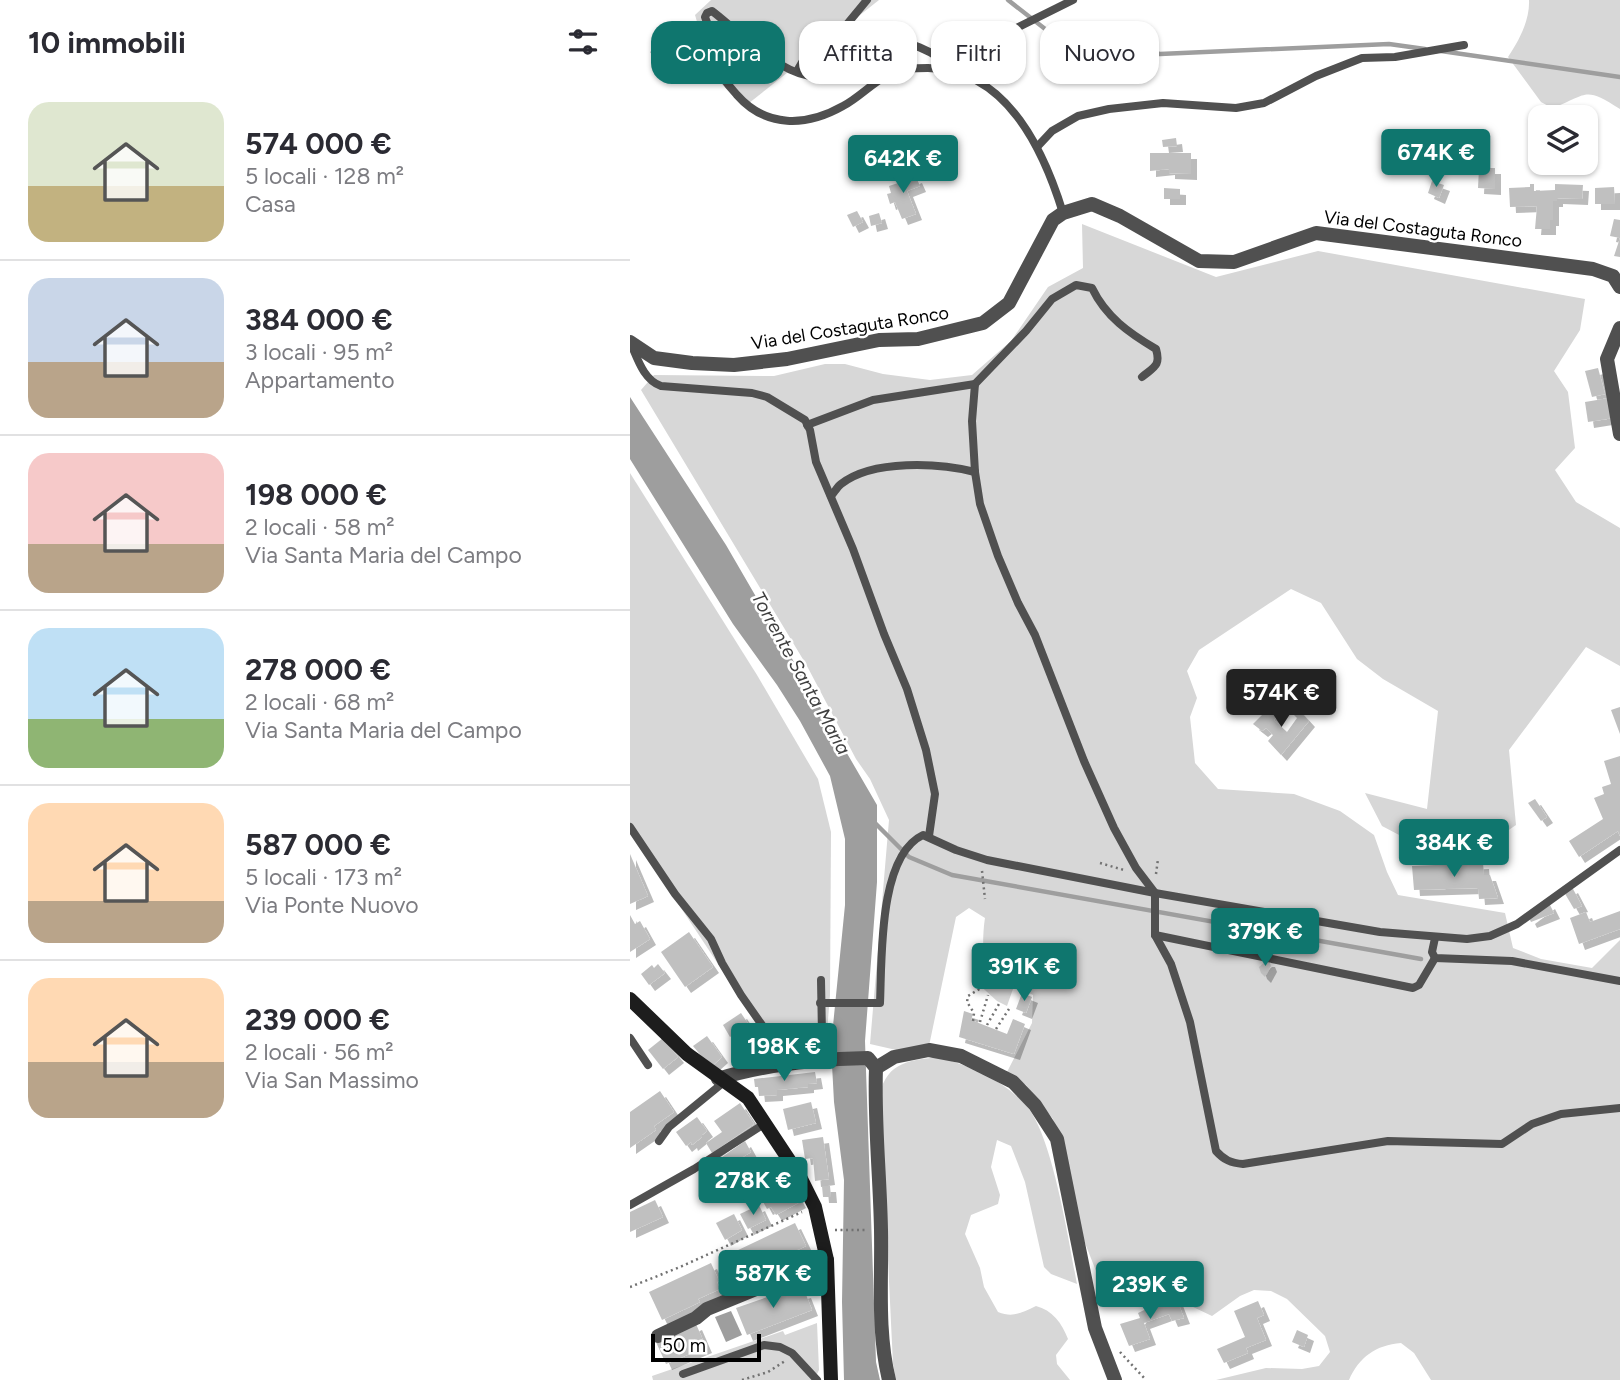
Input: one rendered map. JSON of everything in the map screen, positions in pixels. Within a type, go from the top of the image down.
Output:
[{"type":"street","name":"Via del Costaguta Ronco","points":[[630,342],[654,358],[734,365],[786,359],[879,340],[918,339],[983,323],[1009,303],[1053,220],[1063,213],[1092,204],[1120,216],[1199,261],[1234,262],[1316,233],[1593,269],[1613,276],[1620,287]]},
{"type":"street","points":[[1620,328],[1607,359],[1620,434]]},
{"type":"street","points":[[631,1004],[687,1054],[747,1098],[799,1175],[815,1207],[827,1261],[831,1380]]},
{"type":"street","points":[[721,1080],[748,1070],[828,1059],[872,1063],[929,1050],[961,1056],[1013,1082],[1035,1105],[1057,1139],[1095,1328],[1115,1380]]},
{"type":"street","points":[[872,1063],[881,1229],[881,1328],[889,1380]]},
{"type":"street","points":[[658,1336],[696,1318],[706,1308],[827,1261]]},
{"type":"lane","points":[[797,71],[804,60],[843,29],[867,0]]},
{"type":"lane","points":[[1026,24],[1073,0]]},
{"type":"lane","points":[[931,52],[880,36],[828,75],[804,75],[764,54],[712,11],[707,13],[705,18],[716,43],[721,73],[743,101],[759,114],[773,120],[823,116],[859,97],[891,73],[918,68],[931,69]]},
{"type":"lane","points":[[1037,147],[1052,131],[1078,116],[1109,109],[1163,103],[1236,108],[1264,103],[1316,76],[1362,58],[1395,57],[1464,44]]},
{"type":"lane","points":[[981,84],[1002,98],[1014,111],[1037,147],[1051,174],[1063,213]]},
{"type":"lane","points":[[807,425],[873,400],[975,384],[1027,331],[1052,299],[1076,285],[1092,288],[1100,304],[1128,333],[1156,349],[1159,359],[1156,366],[1142,377]]},
{"type":"lane","points":[[630,342],[641,368],[653,383],[661,386],[752,393],[767,397],[796,413],[807,425],[816,463],[853,549],[907,689],[926,750],[935,794],[929,836]]},
{"type":"lane","points":[[975,384],[972,421],[980,504],[1084,761],[1114,828],[1154,897],[1154,931],[1171,964],[1190,1022],[1216,1151],[1222,1158],[1243,1164],[1388,1141],[1502,1144],[1532,1124],[1561,1114],[1620,1108]]},
{"type":"lane","points":[[831,496],[841,484],[872,469],[953,467],[975,472]]},
{"type":"lane","points":[[630,827],[675,894],[711,939],[734,985],[778,1048],[799,1055],[813,1050],[822,1035],[824,1003],[821,979]]},
{"type":"lane","points":[[824,1003],[880,1003],[886,901],[898,862],[915,839],[923,835],[956,850],[988,860],[1154,897],[1380,932],[1467,939],[1490,936],[1517,924],[1620,850]]},
{"type":"lane","points":[[1154,931],[1413,988],[1419,985],[1435,958]]},
{"type":"lane","points":[[1435,938],[1432,952],[1435,958]]},
{"type":"lane","points":[[1435,958],[1512,961],[1620,981]]},
{"type":"lane","points":[[630,1038],[648,1065]]},
{"type":"lane","points":[[659,1141],[670,1127],[721,1080]]},
{"type":"lane","points":[[630,1205],[694,1169],[764,1124]]},
{"type":"lane","points":[[683,1374],[764,1345],[780,1347],[792,1353],[817,1380]]},
{"type":"path","points":[[1101,863],[1137,873],[1144,878]]},
{"type":"path","points":[[982,869],[985,899]]},
{"type":"path","points":[[973,1021],[974,1013],[967,1002],[968,996],[981,988]]},
{"type":"path","points":[[980,1022],[988,995]]},
{"type":"path","points":[[987,1025],[999,1004]]},
{"type":"path","points":[[996,1029],[1009,1009]]},
{"type":"path","points":[[630,1287],[815,1207]]},
{"type":"path","points":[[831,1230],[872,1230]]},
{"type":"path","points":[[742,1380],[768,1372],[786,1361],[792,1353]]},
{"type":"shaded area","points":[[711,0],[879,0],[853,21],[799,21],[799,63],[785,75],[785,21],[697,21],[695,15]]},
{"type":"shaded area","points":[[1529,0],[1620,0],[1620,109],[1592,95],[1580,96],[1559,105],[1541,102],[1508,57],[1528,15]]},
{"type":"shaded area","points":[[722,84],[773,84],[744,107]]},
{"type":"shaded area","points":[[1082,224],[1216,277],[1318,251],[1585,299],[1580,330],[1554,371],[1568,392],[1575,448],[1555,470],[1576,502],[1620,528],[1620,666],[1586,647],[1509,750],[1516,825],[1484,847],[1422,847],[1382,826],[1365,793],[1427,809],[1438,711],[1383,679],[1357,659],[1321,603],[1291,589],[1199,650],[1187,671],[1197,698],[1190,717],[1195,763],[1218,789],[1294,794],[1340,811],[1374,835],[1398,895],[1505,913],[1513,948],[1541,959],[1592,968],[1620,940],[1620,1380],[1431,1380],[1414,1353],[1401,1343],[1384,1346],[1369,1354],[1349,1380],[1216,1380],[1266,1368],[1302,1369],[1319,1366],[1330,1352],[1325,1336],[1287,1299],[1271,1291],[1254,1290],[1240,1296],[1212,1316],[1170,1296],[1143,1303],[1124,1301],[1096,1271],[1068,1186],[1053,1119],[1026,1085],[1006,1074],[1032,1023],[1033,995],[1004,982],[986,968],[983,938],[985,918],[969,908],[956,917],[929,1046],[905,1052],[870,1044],[889,820],[870,779],[856,759],[807,666],[641,390],[654,375],[774,376],[825,364],[845,364],[883,374],[930,380],[972,375],[1011,341],[1048,287],[1083,268]]},
{"type":"shaded area","points":[[630,397],[726,545],[877,805],[877,882],[865,1041],[876,1362],[880,1380],[844,1380],[844,1180],[834,1102],[831,1046],[845,905],[845,839],[830,776],[800,721],[733,624],[630,459]]},
{"type":"shaded area","points":[[630,473],[757,675],[818,779],[831,832],[830,995],[827,1032],[820,1044],[810,1050],[777,1053],[630,831]]},
{"type":"shaded area","points":[[977,973],[1014,986],[1007,1006],[997,1001],[975,981]]},
{"type":"shaded area","points":[[939,1057],[973,1069],[1005,1087],[1024,1103],[1043,1137],[1058,1188],[1077,1284],[1051,1274],[1044,1267],[1025,1182],[1011,1146],[997,1140],[991,1167],[1000,1195],[998,1204],[971,1215],[965,1234],[980,1268],[984,1287],[998,1312],[1013,1315],[1036,1306],[1052,1314],[1063,1328],[1068,1339],[1056,1355],[1057,1364],[1070,1380],[896,1380],[893,1364],[880,1094],[883,1083],[894,1069],[909,1062]]},
{"type":"shaded area","points":[[731,1311],[742,1335],[726,1342],[715,1317]]},
{"type":"shaded area","points":[[817,1323],[819,1370],[814,1380],[653,1380],[652,1376],[783,1331],[785,1335]]},
{"type":"building","points":[[1176,138],[1177,146],[1163,147],[1162,140]]},
{"type":"building","points":[[1150,153],[1191,153],[1191,174],[1169,173],[1169,169],[1150,171]]},
{"type":"building","points":[[1479,168],[1495,168],[1495,189],[1478,188]]},
{"type":"building","points":[[905,173],[908,180],[916,177],[920,186],[907,191],[916,214],[902,219],[895,202],[890,204],[887,194],[891,193],[889,186],[898,183],[895,176]]},
{"type":"building","points":[[1432,181],[1444,185],[1439,198],[1428,193]]},
{"type":"building","points":[[1530,184],[1534,184],[1534,191],[1555,190],[1555,184],[1583,185],[1582,199],[1557,198],[1557,201],[1553,201],[1550,229],[1535,229],[1537,206],[1510,207],[1509,188],[1530,187]]},
{"type":"building","points":[[1614,187],[1615,204],[1595,204],[1595,188]]},
{"type":"building","points":[[1164,188],[1180,189],[1180,199],[1164,199]]},
{"type":"building","points":[[857,211],[863,222],[853,227],[847,215]]},
{"type":"building","points":[[879,213],[882,223],[871,226],[869,216]]},
{"type":"building","points":[[1614,219],[1620,220],[1620,238],[1610,236]]},
{"type":"building","points":[[1620,238],[1620,257],[1614,256]]},
{"type":"building","points":[[1598,368],[1605,394],[1592,397],[1585,371]]},
{"type":"building","points":[[1609,398],[1613,418],[1588,422],[1585,402]]},
{"type":"building","points":[[1620,707],[1620,734],[1611,710]]},
{"type":"building","points":[[1269,708],[1277,716],[1274,720],[1287,732],[1297,718],[1293,714],[1298,709],[1309,721],[1281,755],[1268,741],[1273,735],[1266,728],[1262,731],[1253,724]]},
{"type":"building","points":[[1620,756],[1620,836],[1618,831],[1579,857],[1569,841],[1603,819],[1594,798],[1604,794],[1602,787],[1611,784],[1604,761]]},
{"type":"building","points":[[1535,799],[1547,817],[1541,821],[1528,803]]},
{"type":"building","points":[[630,854],[648,896],[630,904]]},
{"type":"building","points":[[1483,863],[1484,875],[1490,875],[1498,898],[1479,899],[1478,888],[1414,890],[1412,866]]},
{"type":"building","points":[[1572,887],[1582,906],[1574,909],[1564,892]]},
{"type":"building","points":[[1549,903],[1554,913],[1531,922],[1529,918]]},
{"type":"building","points":[[1620,911],[1620,929],[1579,944],[1570,918],[1586,912],[1590,922]]},
{"type":"building","points":[[630,915],[635,924],[640,921],[650,939],[630,952]]},
{"type":"building","points":[[689,932],[713,967],[685,987],[661,952]]},
{"type":"building","points":[[1269,961],[1271,966],[1265,977],[1259,967]]},
{"type":"building","points":[[658,964],[665,973],[649,985],[641,974],[652,965],[654,968]]},
{"type":"building","points":[[1022,993],[1032,997],[1026,1013],[1016,1009]]},
{"type":"building","points":[[964,1011],[973,1014],[971,1020],[1007,1034],[1013,1019],[1025,1024],[1014,1054],[959,1037]]},
{"type":"building","points":[[741,1013],[749,1025],[730,1037],[723,1025]]},
{"type":"building","points":[[707,1036],[722,1057],[713,1065],[707,1063],[693,1046]]},
{"type":"building","points":[[663,1038],[678,1057],[663,1069],[648,1050]]},
{"type":"building","points":[[815,1072],[817,1083],[808,1084],[808,1087],[777,1090],[777,1095],[759,1096],[758,1087],[755,1087],[754,1079]]},
{"type":"building","points":[[660,1091],[674,1112],[654,1126],[656,1130],[630,1148],[630,1112]]},
{"type":"building","points":[[811,1102],[816,1123],[788,1130],[783,1109]]},
{"type":"building","points":[[740,1103],[754,1124],[712,1153],[706,1143],[722,1132],[714,1121]]},
{"type":"building","points":[[697,1117],[707,1131],[692,1145],[691,1142],[686,1146],[676,1132]]},
{"type":"building","points":[[823,1137],[829,1179],[815,1181],[813,1158],[805,1159],[802,1140]]},
{"type":"building","points":[[745,1141],[751,1152],[736,1161],[751,1186],[731,1197],[712,1164]]},
{"type":"building","points":[[709,1169],[715,1181],[707,1185],[700,1173]]},
{"type":"building","points":[[782,1170],[800,1202],[776,1215],[771,1207],[767,1209],[754,1185]]},
{"type":"building","points":[[822,1186],[830,1186],[831,1197],[823,1197]]},
{"type":"building","points":[[655,1200],[663,1217],[630,1232],[630,1212]]},
{"type":"building","points":[[759,1205],[766,1220],[748,1229],[740,1214]]},
{"type":"building","points":[[734,1214],[742,1230],[725,1240],[716,1223]]},
{"type":"building","points":[[795,1223],[806,1246],[784,1256],[785,1260],[746,1279],[734,1252]]},
{"type":"building","points":[[711,1263],[720,1289],[662,1320],[649,1292]]},
{"type":"building","points":[[799,1286],[801,1293],[805,1292],[812,1310],[747,1335],[736,1308]]},
{"type":"building","points":[[1165,1300],[1167,1304],[1177,1300],[1184,1318],[1172,1321],[1169,1314],[1144,1323],[1150,1339],[1129,1346],[1120,1324],[1140,1318],[1138,1313]]},
{"type":"building","points":[[1258,1301],[1264,1315],[1257,1318],[1266,1340],[1246,1348],[1248,1353],[1224,1363],[1217,1349],[1245,1337],[1234,1311]]},
{"type":"building","points":[[696,1324],[706,1347],[666,1364],[656,1342]]},
{"type":"building","points":[[1297,1330],[1308,1335],[1304,1347],[1292,1342]]},
{"type":"waterway","points":[[1008,0],[1049,32],[1160,54],[1389,44],[1425,49]]},
{"type":"waterway","points":[[1441,51],[1620,77]]},
{"type":"waterway","points":[[874,822],[909,857],[952,875],[1421,959]]},
{"type":"water label","name":"Torrente Santa Maria","points":[[801,673]]}]
